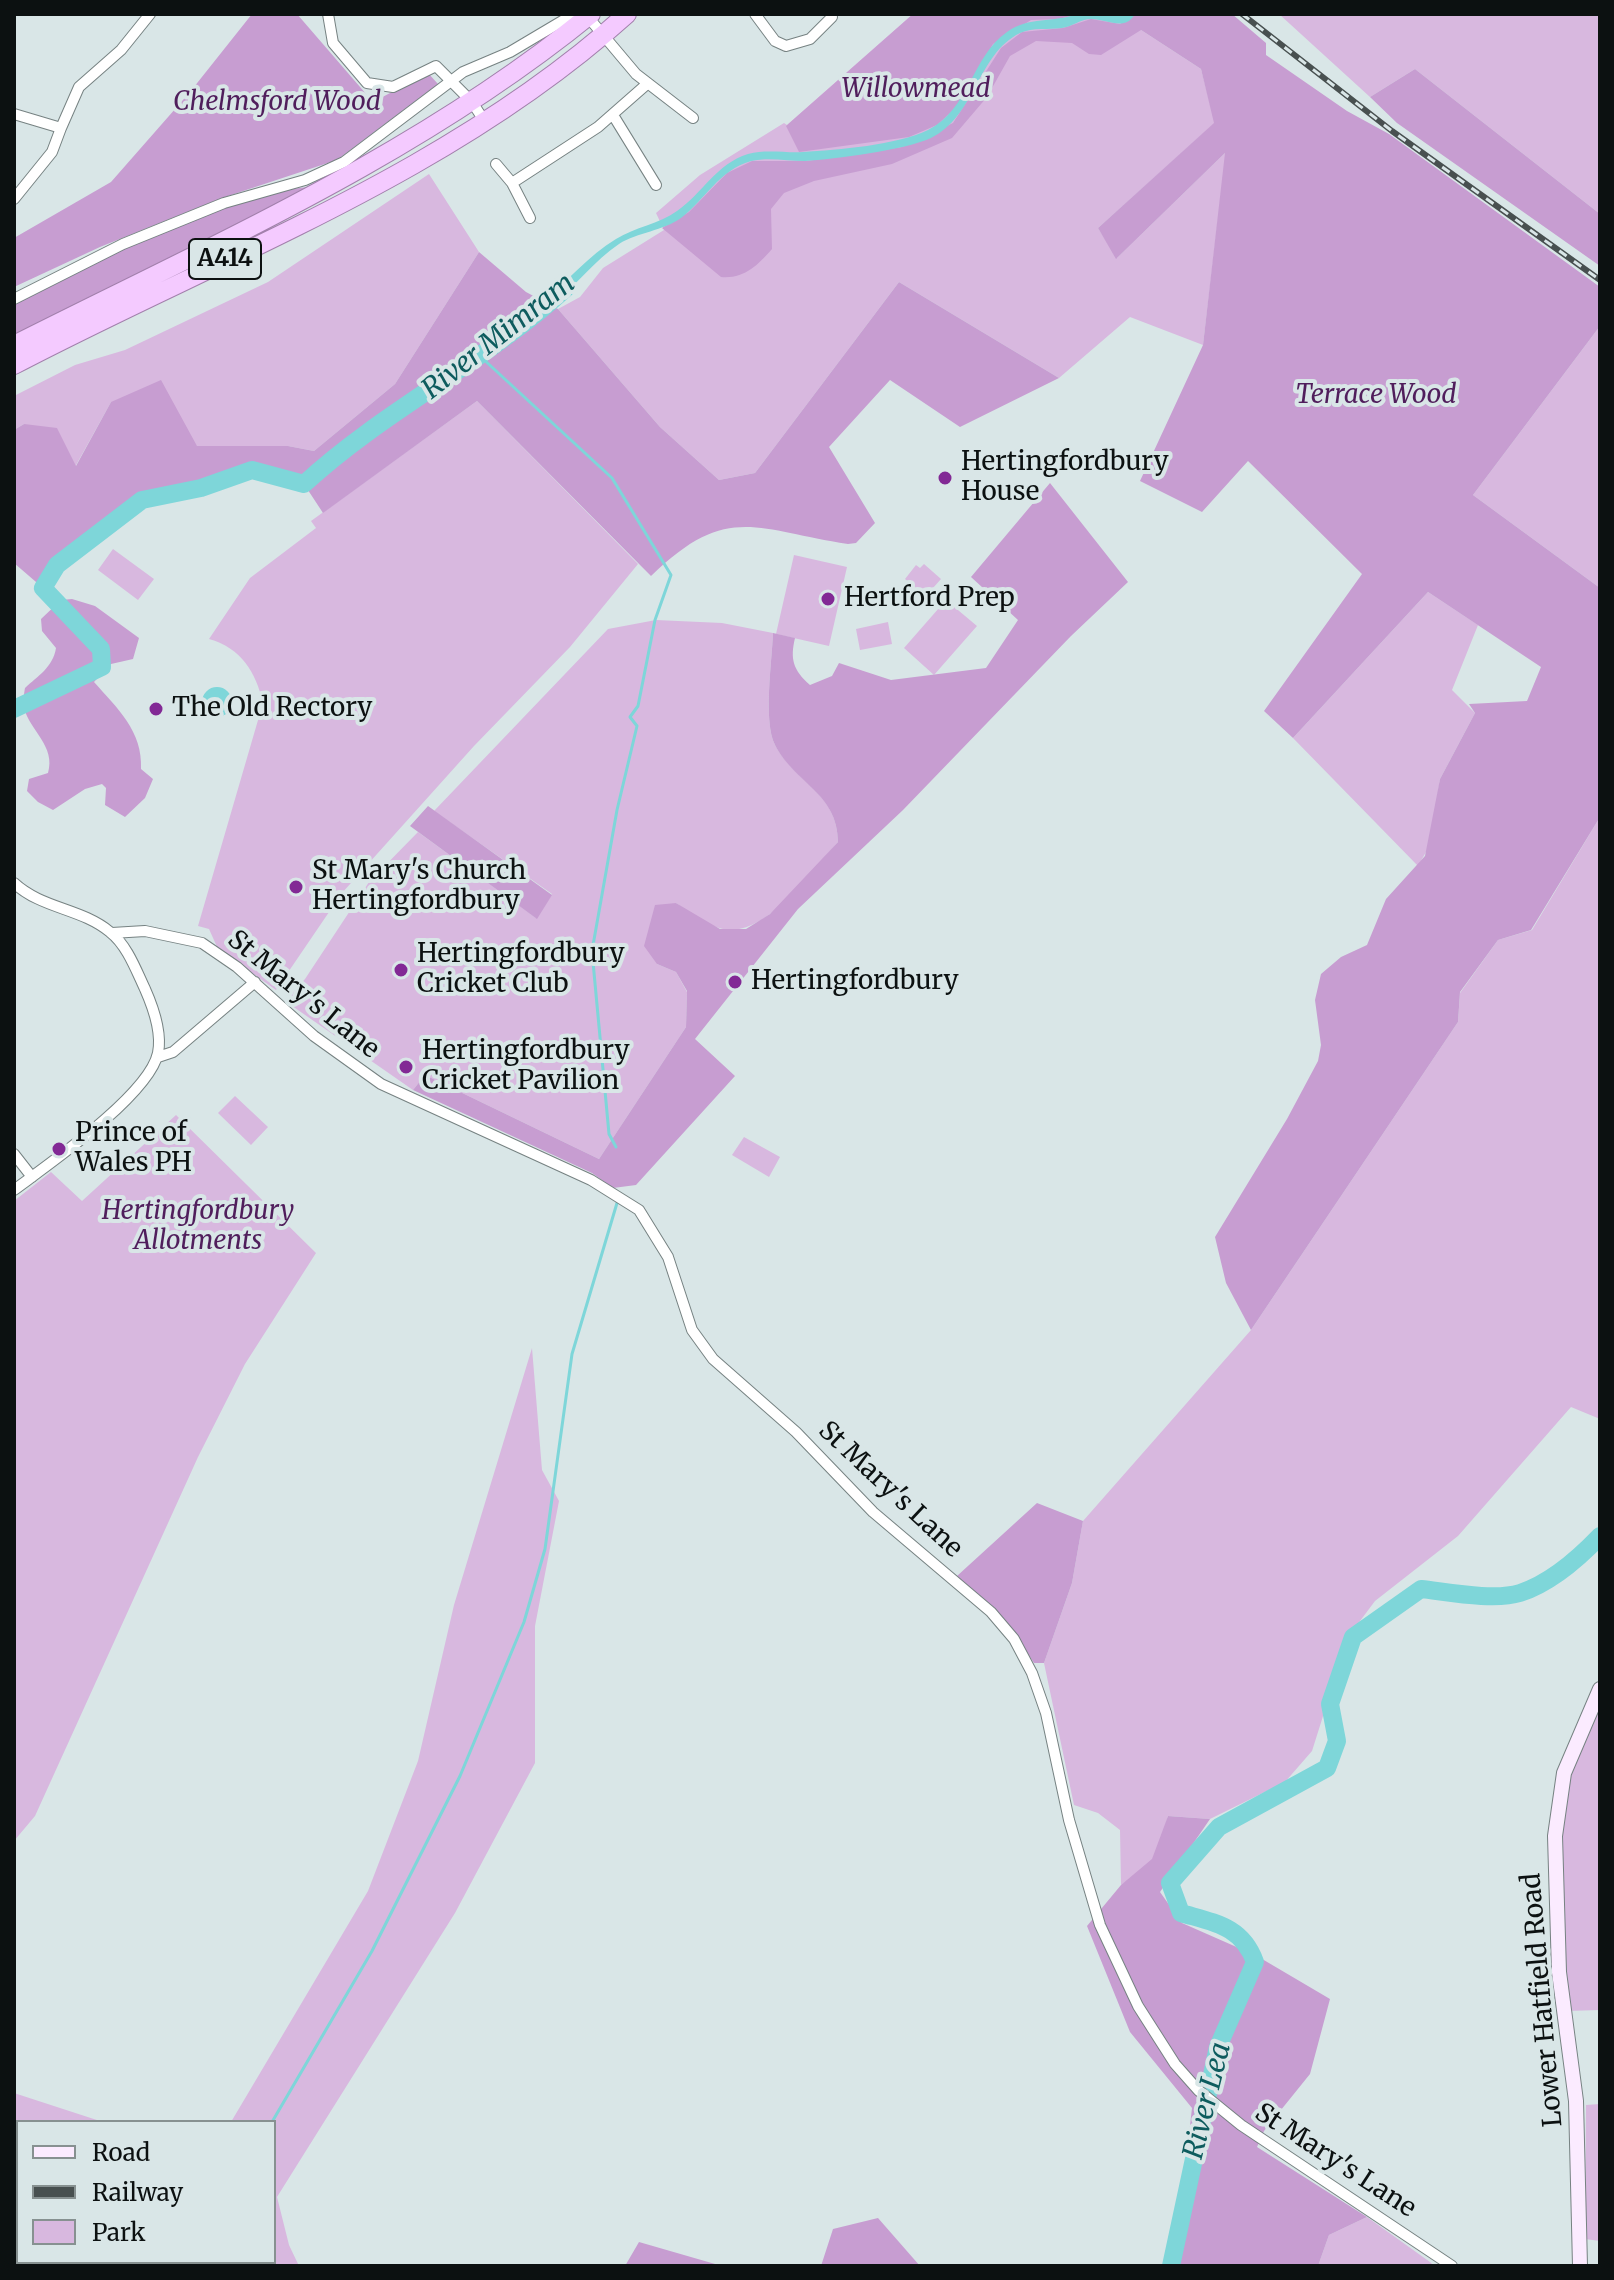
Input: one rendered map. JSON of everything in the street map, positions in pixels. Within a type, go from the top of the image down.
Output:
[{"type":"highway","name":"A414","points":[[14,365],[389,179],[485,122],[546,80],[627,14]]},
{"type":"highway","name":"A414","points":[[14,345],[335,184],[472,102],[584,15]]},
{"type":"main road","name":"Lower Hatfield Road","points":[[1580,2266],[1576,2101],[1559,1972],[1555,1836],[1564,1773],[1600,1689]]},
{"type":"street","points":[[14,199],[52,152],[79,87],[121,50],[150,14]]},
{"type":"street","points":[[328,14],[333,43],[367,83],[393,87],[432,66],[439,67],[472,102],[485,122]]},
{"type":"street","points":[[755,14],[775,41],[786,46],[810,39],[832,17]]},
{"type":"street","points":[[14,299],[137,238],[224,203],[305,180],[344,162],[452,80],[584,15],[647,84],[693,118]]},
{"type":"street","points":[[512,183],[570,147],[613,115],[647,84]]},
{"type":"street","points":[[14,114],[61,128]]},
{"type":"street","points":[[613,115],[656,185]]},
{"type":"street","points":[[496,164],[512,183],[530,218]]},
{"type":"street","points":[[14,883],[34,899],[90,920],[112,933],[126,951],[148,996],[158,1030],[158,1057],[146,1077],[119,1106],[14,1190]]},
{"type":"street","name":"St Mary's Lane","points":[[112,933],[145,931],[202,943],[255,982],[294,1020],[381,1084],[591,1180],[639,1210],[668,1257],[692,1330],[713,1359],[796,1432],[883,1521],[1001,1623],[1026,1658],[1046,1713],[1088,1890],[1106,1938],[1151,2031],[1198,2090],[1220,2109],[1452,2266]]},
{"type":"street","points":[[158,1057],[173,1052],[255,982]]},
{"type":"street","points":[[14,1154],[32,1177]]},
{"type":"green space","name":"Chelmsford Wood","points":[[252,14],[297,14],[373,102],[428,73],[438,84],[337,160],[222,198],[100,247],[14,287],[14,238],[111,182],[190,92]]},
{"type":"green space","name":"Willowmead","points":[[913,14],[1127,14],[1141,30],[1201,69],[1215,123],[1098,228],[1117,258],[1226,152],[1203,345],[1130,317],[1059,378],[899,282],[755,473],[719,480],[660,427],[558,309],[580,297],[603,268],[664,230],[656,213],[700,175],[784,123],[787,125]]},
{"type":"green space","name":"Willowmead","points":[[913,14],[1077,14],[1059,19],[1031,20],[993,44],[959,105],[937,125],[909,137],[799,152],[786,126]]},
{"type":"green space","name":"Terrace Wood","points":[[1135,14],[1232,14],[1266,43],[1266,55],[1347,111],[1389,134],[1600,287],[1600,326],[1473,495],[1600,588],[1600,817],[1531,930],[1498,940],[1460,992],[1458,1022],[1251,1330],[1226,1283],[1215,1237],[1287,1119],[1318,1061],[1321,1045],[1315,1000],[1321,974],[1341,957],[1367,945],[1386,899],[1425,856],[1440,779],[1475,713],[1469,704],[1527,701],[1541,667],[1428,592],[1293,738],[1264,711],[1362,574],[1248,461],[1202,512],[1140,481],[1203,345],[1225,153],[1116,259],[1098,228],[1214,123],[1201,69],[1141,30],[1101,55],[1089,54],[1072,43],[1036,41],[1010,56],[987,97],[952,138],[892,164],[814,181],[784,193],[771,209],[772,249],[743,274],[721,277],[662,228],[689,212],[727,173],[752,161],[807,161],[902,147],[953,123],[1001,48],[1022,32],[1063,28],[1091,19],[1120,24]]},
{"type":"green space","points":[[1279,14],[1600,14],[1600,214],[1415,69],[1370,97]]},
{"type":"green space","points":[[1415,69],[1600,214],[1600,266],[1397,123],[1370,97]]},
{"type":"green space","points":[[429,174],[479,252],[395,384],[314,451],[288,446],[197,446],[111,402],[75,467],[24,424],[14,430],[14,396],[75,365],[125,350],[268,282]]},
{"type":"green space","points":[[310,187],[14,339],[14,305],[82,269],[197,216],[274,192]]},
{"type":"green space","points":[[479,252],[526,292],[558,309],[660,427],[719,480],[755,473],[899,282],[1059,378],[960,427],[890,380],[829,447],[875,523],[856,543],[765,528],[722,530],[701,538],[651,576],[477,401],[323,513],[304,484],[252,470],[206,486],[142,500],[57,565],[43,588],[14,563],[14,430],[24,424],[57,428],[76,466],[111,402],[161,380],[197,446],[288,446],[314,451],[395,384]]},
{"type":"green space","points":[[1600,326],[1600,588],[1473,495]]},
{"type":"green space","points":[[477,401],[638,564],[570,647],[474,746],[342,893],[276,990],[218,949],[209,929],[198,926],[263,703],[256,681],[245,663],[230,648],[209,639],[250,578],[316,528],[311,521]]},
{"type":"green space","points":[[1050,483],[1128,582],[1071,636],[903,810],[798,909],[695,1039],[735,1076],[636,1185],[613,1188],[592,1173],[413,1090],[425,1075],[599,1159],[686,1027],[687,991],[676,972],[657,964],[644,946],[655,905],[676,903],[720,929],[746,929],[770,914],[838,842],[831,812],[814,789],[783,758],[771,734],[769,706],[773,633],[795,638],[794,664],[810,685],[832,676],[839,663],[891,680],[986,668],[1018,620],[971,577]]},
{"type":"green space","points":[[113,549],[154,579],[138,600],[98,570]]},
{"type":"green space","points":[[794,555],[847,567],[829,646],[776,634]]},
{"type":"green space","points":[[924,564],[941,579],[925,597],[905,579],[916,565],[920,568]]},
{"type":"green space","points":[[1428,592],[1478,625],[1452,690],[1475,713],[1440,779],[1430,845],[1418,866],[1293,738]]},
{"type":"green space","points":[[72,599],[95,606],[139,638],[133,659],[111,664],[94,682],[127,721],[138,743],[141,769],[153,779],[145,798],[125,817],[105,805],[106,788],[102,784],[85,789],[53,810],[27,791],[29,779],[48,773],[50,763],[46,747],[24,706],[25,688],[48,666],[56,648],[42,631],[41,619],[61,600]]},
{"type":"green space","points":[[946,600],[977,626],[934,675],[904,648]]},
{"type":"green space","points":[[656,620],[722,623],[773,633],[769,706],[771,734],[783,758],[814,789],[831,812],[838,842],[785,902],[752,925],[736,930],[719,928],[676,903],[657,964],[676,972],[687,992],[686,1027],[599,1159],[425,1075],[413,1090],[285,1001],[305,979],[369,882],[418,832],[536,918],[552,894],[434,811],[608,629]]},
{"type":"green space","points":[[888,622],[892,644],[860,650],[856,629]]},
{"type":"green space","points":[[428,806],[552,895],[537,919],[410,826]]},
{"type":"green space","points":[[1600,817],[1600,1419],[1571,1407],[1458,1536],[1375,1601],[1348,1637],[1312,1751],[1285,1782],[1210,1819],[1168,1816],[1155,1862],[1121,1885],[1120,1830],[1098,1813],[1074,1805],[1044,1663],[1072,1583],[1083,1521],[1251,1330],[1458,1022],[1460,993],[1498,940],[1532,930]]},
{"type":"green space","points":[[235,1096],[268,1127],[251,1145],[218,1113]]},
{"type":"green space","name":"Hertingfordbury Allotments","points":[[176,1115],[316,1253],[245,1364],[198,1457],[35,1816],[14,1841],[14,1201],[51,1172],[82,1201]]},
{"type":"green space","points":[[744,1137],[780,1157],[769,1177],[732,1155]]},
{"type":"green space","points":[[532,1348],[542,1470],[559,1501],[535,1626],[535,1763],[455,1913],[277,2197],[289,2245],[299,2266],[102,2266],[276,2264],[276,2120],[232,2120],[368,1891],[418,1761],[454,1605]]},
{"type":"green space","points":[[1037,1503],[1083,1521],[1072,1583],[1044,1663],[1034,1663],[1008,1624],[957,1576]]},
{"type":"green space","points":[[1600,1706],[1600,2010],[1567,2011],[1559,1868],[1562,1811],[1573,1764]]},
{"type":"green space","points":[[1168,1816],[1210,1819],[1160,1892],[1182,1923],[1257,1956],[1330,1999],[1310,2074],[1264,2131],[1257,2147],[1367,2217],[1329,2235],[1318,2266],[1174,2266],[1192,2108],[1130,2032],[1087,1926],[1121,1885],[1152,1859]]},
{"type":"green space","points":[[14,2093],[97,2120],[16,2120],[16,2264],[51,2264],[14,2266]]},
{"type":"green space","points":[[1600,2104],[1600,2241],[1585,2239],[1586,2105]]},
{"type":"green space","points":[[1367,2217],[1434,2266],[1318,2266],[1329,2235]]},
{"type":"green space","points":[[878,2218],[920,2266],[821,2266],[833,2229]]},
{"type":"green space","points":[[639,2242],[722,2266],[625,2266]]},
{"type":"water","points":[[1077,14],[1135,14],[1121,23],[1087,19],[1057,29],[1020,33],[994,55],[958,115],[931,138],[851,156],[805,161],[758,160],[740,165],[721,178],[681,218],[619,244],[552,306],[542,302],[606,245],[677,211],[718,172],[737,159],[762,152],[867,146],[928,130],[953,109],[985,55],[1007,32],[1024,24]]},
{"type":"water","points":[[217,687],[228,691],[232,702],[228,713],[217,717],[206,713],[202,702],[206,691]]},
{"type":"waterway","name":"River Mimram","points":[[14,709],[102,667],[101,649],[43,588],[57,565],[142,500],[201,488],[252,470],[304,484],[367,433],[535,315],[566,288]]},
{"type":"waterway","points":[[481,357],[612,478],[671,575],[655,620],[638,706],[630,717],[637,726],[617,810],[592,951],[609,1134],[616,1147]]},
{"type":"waterway","points":[[273,2120],[372,1951],[460,1776],[524,1622],[545,1549],[572,1354],[617,1203]]},
{"type":"waterway","name":"River Lea","points":[[1171,2266],[1218,2047],[1255,1962],[1235,1933],[1216,1923],[1181,1913],[1170,1883],[1219,1827],[1327,1768],[1337,1741],[1330,1704],[1353,1637],[1421,1589],[1497,1596],[1531,1589],[1563,1569],[1600,1536]]},
{"type":"railway","points":[[1242,14],[1392,131],[1600,280]]},
{"type":"place","name":"Hertingfordbury House","points":[[945,478]]},
{"type":"place","name":"Hertford Prep","points":[[828,599]]},
{"type":"place","name":"The Old Rectory","points":[[156,709]]},
{"type":"place","name":"St Mary's Church Hertingfordbury","points":[[296,887]]},
{"type":"place","name":"Hertingfordbury Cricket Club","points":[[401,970]]},
{"type":"place","name":"Hertingfordbury","points":[[735,982]]},
{"type":"place","name":"Hertingfordbury Cricket Pavilion","points":[[406,1067]]},
{"type":"place","name":"Prince of Wales PH","points":[[59,1149]]}]
